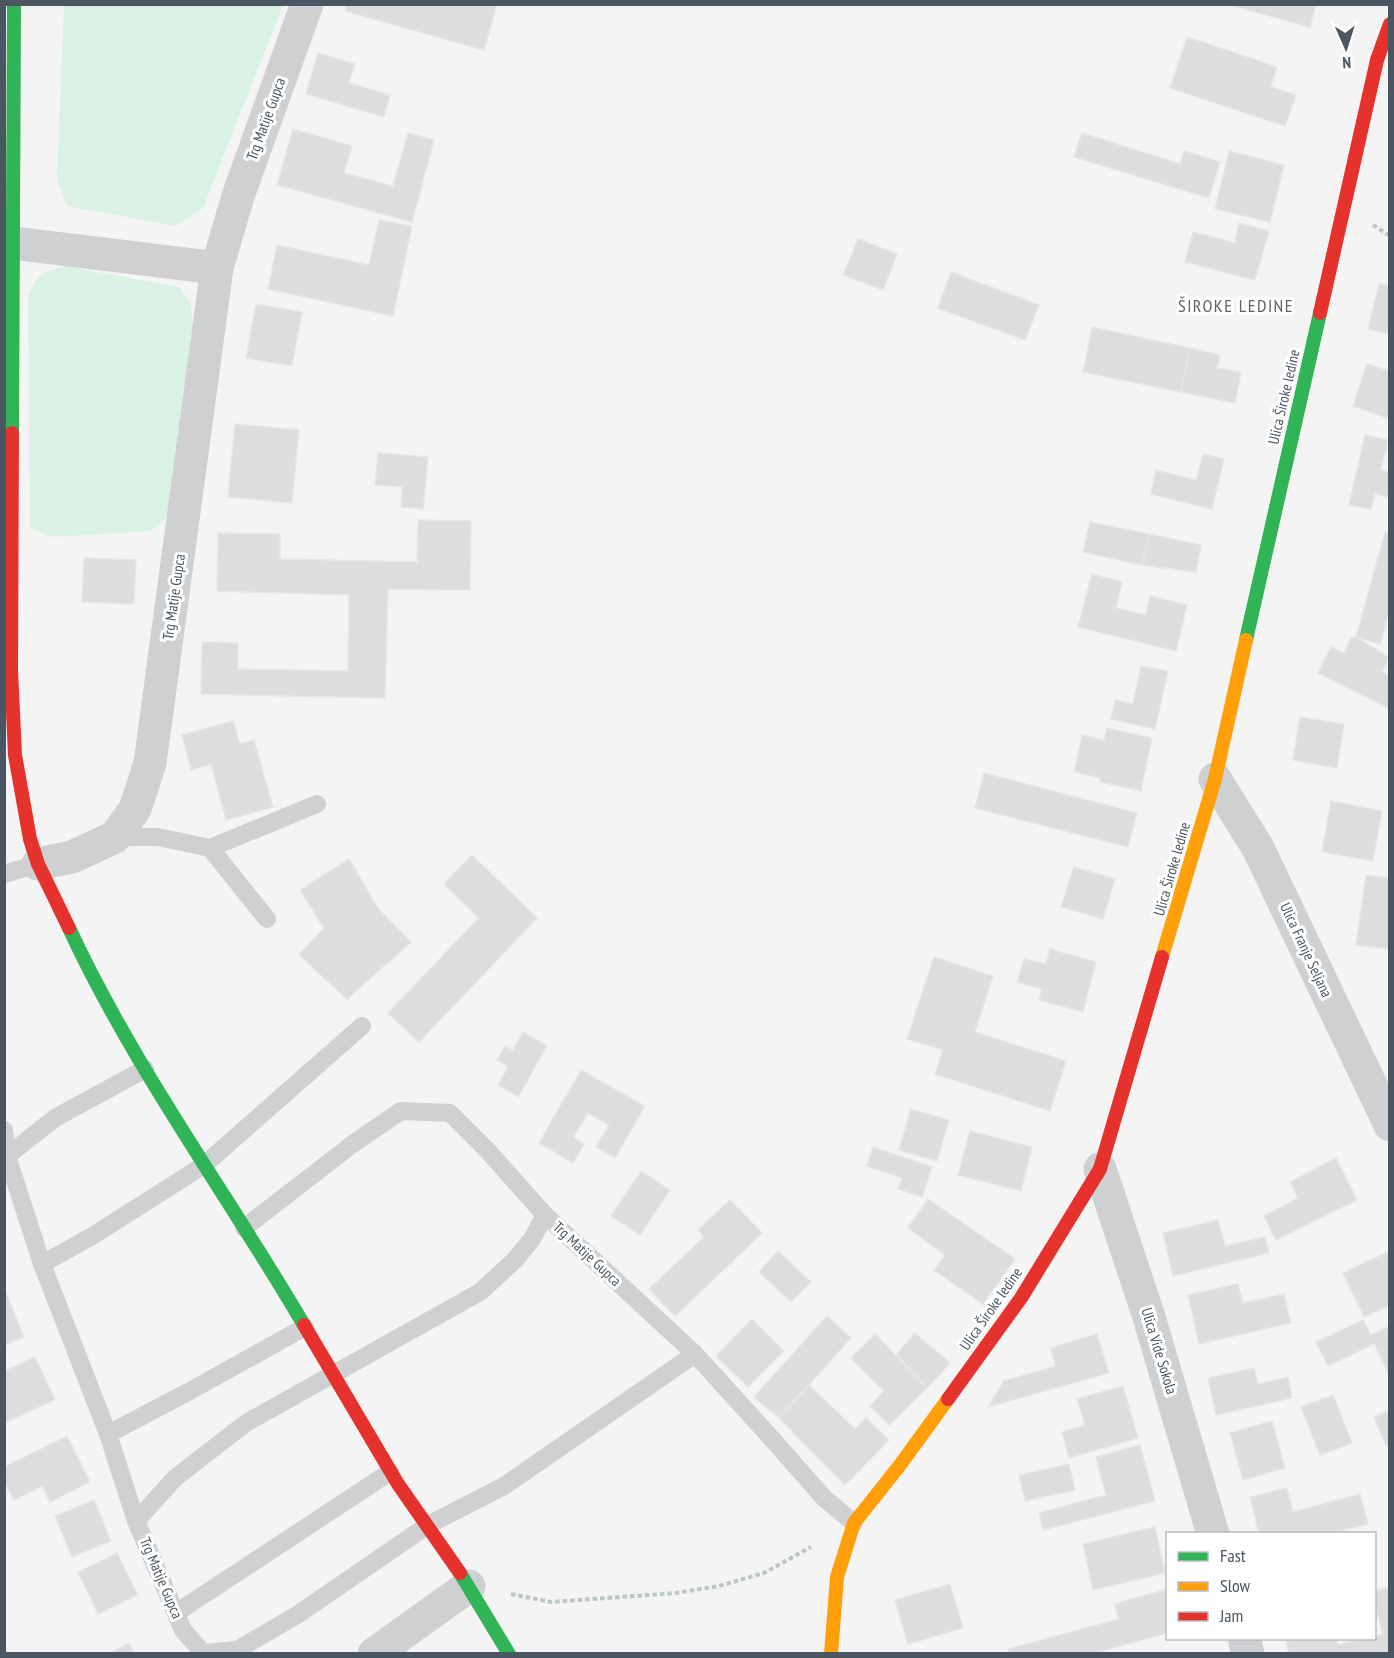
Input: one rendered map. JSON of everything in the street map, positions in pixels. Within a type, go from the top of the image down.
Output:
[{"type":"street","points":[[14,4],[13,243],[9,409],[11,670],[15,744],[30,839],[38,864],[91,976],[145,1070],[305,1327],[390,1472],[469,1586],[509,1653]]},
{"type":"street","name":"Trg Matije Gupca","points":[[115,837],[135,809],[150,763],[218,268],[237,196],[307,4]]},
{"type":"street","name":"Ulica Široke ledine","points":[[831,1653],[837,1577],[854,1523],[900,1465],[1021,1298],[1100,1169],[1215,779],[1377,60],[1389,24]]},
{"type":"street","points":[[13,243],[218,268]]},
{"type":"street","name":"Ulica Franje Seljana","points":[[1215,779],[1258,848],[1389,1125]]},
{"type":"street","points":[[38,864],[72,856],[115,837]]},
{"type":"street","name":"Ulica Vide Sokola","points":[[1100,1169],[1148,1314],[1213,1532]]},
{"type":"street","points":[[374,1653],[469,1586]]},
{"type":"lane","points":[[115,837],[158,837],[210,848],[317,804]]},
{"type":"lane","points":[[210,848],[267,919]]},
{"type":"lane","points":[[4,874],[38,864]]},
{"type":"lane","points":[[42,1264],[94,1235],[204,1165],[362,1026]]},
{"type":"lane","points":[[7,1156],[55,1118],[145,1070]]},
{"type":"lane","points":[[244,1228],[354,1143],[401,1111],[450,1113],[488,1151],[545,1215]]},
{"type":"lane","name":"Trg Matije Gupca","points":[[4,1130],[7,1156],[42,1264],[108,1434],[136,1521],[183,1630],[203,1653],[237,1650],[297,1615],[428,1525],[504,1486],[695,1354]]},
{"type":"lane","name":"Trg Matije Gupca","points":[[136,1521],[175,1478],[246,1423],[480,1292],[515,1260],[532,1239],[545,1215],[695,1354],[824,1498],[854,1523]]},
{"type":"lane","points":[[108,1434],[305,1327]]},
{"type":"lane","points":[[176,1612],[390,1472]]},
{"type":"path","points":[[469,1586],[551,1602],[676,1593],[709,1588],[764,1573],[854,1523]]},
{"type":"green space","points":[[64,5],[283,5],[203,208],[176,226],[67,206],[57,179]]},
{"type":"green space","points":[[65,266],[178,287],[190,302],[193,322],[167,517],[151,531],[52,537],[30,527],[28,294],[42,273]]},
{"type":"building","points":[[347,4],[497,4],[484,50],[345,11]]},
{"type":"building","points":[[1226,4],[1316,4],[1310,27]]},
{"type":"building","points":[[1187,37],[1277,67],[1271,87],[1296,95],[1285,126],[1170,88]]},
{"type":"building","points":[[318,53],[355,64],[349,83],[390,95],[384,117],[306,94]]},
{"type":"building","points":[[293,129],[352,146],[344,173],[393,186],[408,133],[434,140],[412,222],[277,185]]},
{"type":"building","points":[[1082,133],[1180,164],[1184,151],[1220,162],[1209,198],[1074,157]]},
{"type":"building","points":[[1229,151],[1284,165],[1270,222],[1215,209]]},
{"type":"building","points":[[379,220],[412,226],[393,316],[268,289],[277,245],[369,265]]},
{"type":"building","points":[[1239,223],[1269,231],[1255,280],[1185,262],[1193,232],[1235,243]]},
{"type":"building","points":[[858,239],[897,254],[883,290],[843,275]]},
{"type":"building","points":[[951,272],[1039,305],[1025,340],[938,308]]},
{"type":"building","points":[[1379,283],[1390,286],[1390,334],[1368,329]]},
{"type":"building","points":[[256,304],[302,312],[292,366],[246,358]]},
{"type":"building","points":[[1092,327],[1190,348],[1181,392],[1083,372]]},
{"type":"building","points":[[1190,348],[1220,355],[1217,368],[1241,372],[1235,403],[1181,392]]},
{"type":"building","points":[[1367,364],[1390,371],[1390,419],[1353,406]]},
{"type":"building","points":[[235,424],[299,430],[292,503],[228,497]]},
{"type":"building","points":[[1365,435],[1388,440],[1381,470],[1390,472],[1388,497],[1375,494],[1371,509],[1349,505]]},
{"type":"building","points":[[378,453],[428,457],[423,509],[401,507],[402,487],[375,485]]},
{"type":"building","points":[[1203,454],[1224,459],[1212,509],[1151,494],[1156,470],[1196,480]]},
{"type":"building","points":[[418,520],[471,521],[470,590],[388,589],[385,698],[201,694],[202,642],[238,643],[238,669],[348,671],[349,595],[217,591],[218,533],[280,534],[280,559],[417,562]]},
{"type":"building","points":[[1090,522],[1149,534],[1142,565],[1083,552]]},
{"type":"building","points":[[1385,532],[1390,533],[1390,617],[1388,616],[1380,644],[1356,637]]},
{"type":"building","points":[[1149,534],[1201,545],[1196,572],[1142,565]]},
{"type":"building","points":[[84,558],[136,560],[134,604],[82,602]]},
{"type":"building","points":[[1092,574],[1122,582],[1116,608],[1146,615],[1150,596],[1187,605],[1176,651],[1078,627]]},
{"type":"building","points":[[1356,637],[1389,657],[1382,672],[1390,676],[1390,709],[1318,673],[1331,647],[1344,653],[1351,638]]},
{"type":"building","points":[[1141,666],[1168,671],[1155,729],[1111,719],[1115,700],[1133,704]]},
{"type":"building","points":[[1300,717],[1344,724],[1337,768],[1293,760]]},
{"type":"building","points":[[233,721],[240,744],[254,740],[273,807],[226,820],[211,764],[191,770],[182,735]]},
{"type":"building","points":[[1107,728],[1152,738],[1141,791],[1100,782],[1101,778],[1074,772],[1082,735],[1104,740]]},
{"type":"building","points":[[984,773],[1137,813],[1128,847],[975,808]]},
{"type":"building","points":[[1331,801],[1382,811],[1373,861],[1322,852]]},
{"type":"building","points":[[472,855],[537,918],[419,1042],[388,1013],[479,918],[444,884]]},
{"type":"building","points":[[349,859],[377,907],[411,942],[347,999],[299,955],[324,928],[300,890]]},
{"type":"building","points":[[1074,867],[1115,879],[1103,919],[1061,907]]},
{"type":"building","points":[[1366,875],[1390,878],[1390,949],[1356,945]]},
{"type":"building","points":[[1050,949],[1096,962],[1083,1012],[1039,1000],[1042,989],[1017,982],[1024,959],[1046,964]]},
{"type":"building","points":[[934,957],[993,976],[975,1032],[1066,1061],[1050,1111],[935,1074],[943,1050],[907,1039]]},
{"type":"building","points":[[523,1032],[547,1046],[518,1097],[498,1085],[508,1067],[497,1060],[505,1046],[513,1050]]},
{"type":"building","points":[[581,1070],[645,1106],[615,1158],[596,1147],[609,1125],[588,1113],[573,1137],[584,1144],[573,1163],[539,1143]]},
{"type":"building","points":[[911,1109],[949,1120],[937,1161],[899,1150]]},
{"type":"building","points":[[970,1131],[1032,1147],[1021,1191],[958,1175]]},
{"type":"building","points":[[873,1147],[932,1167],[922,1197],[898,1189],[902,1178],[867,1166]]},
{"type":"building","points":[[1336,1158],[1357,1200],[1276,1240],[1264,1216],[1298,1198],[1290,1182]]},
{"type":"building","points":[[641,1171],[670,1190],[640,1235],[611,1216]]},
{"type":"building","points":[[928,1199],[1015,1259],[983,1304],[934,1270],[945,1255],[908,1228]]},
{"type":"building","points":[[730,1200],[762,1233],[675,1316],[649,1289],[704,1237],[698,1230]]},
{"type":"building","points":[[1218,1220],[1225,1246],[1265,1237],[1269,1253],[1173,1276],[1163,1233]]},
{"type":"building","points":[[778,1251],[811,1282],[791,1302],[759,1272]]},
{"type":"building","points":[[1389,1251],[1390,1305],[1364,1317],[1343,1273]]},
{"type":"building","points":[[1238,1284],[1243,1303],[1284,1294],[1291,1323],[1199,1344],[1188,1295]]},
{"type":"building","points":[[4,1288],[24,1337],[4,1345]]},
{"type":"building","points":[[827,1316],[851,1338],[779,1418],[754,1397]]},
{"type":"building","points":[[752,1319],[784,1351],[748,1387],[716,1356]]},
{"type":"building","points":[[1363,1320],[1371,1335],[1390,1326],[1390,1376],[1374,1344],[1328,1366],[1316,1342]]},
{"type":"building","points":[[915,1333],[950,1363],[927,1388],[896,1355]]},
{"type":"building","points":[[875,1334],[927,1388],[889,1425],[870,1406],[884,1391],[851,1358]]},
{"type":"building","points":[[1097,1334],[1109,1373],[988,1407],[1004,1381],[1056,1366],[1050,1348]]},
{"type":"building","points":[[35,1357],[55,1400],[4,1423],[4,1371]]},
{"type":"building","points":[[1254,1368],[1258,1384],[1288,1377],[1292,1398],[1216,1415],[1208,1378]]},
{"type":"building","points":[[809,1385],[855,1429],[866,1418],[889,1440],[845,1485],[779,1418]]},
{"type":"building","points":[[1123,1386],[1138,1438],[1069,1458],[1062,1432],[1085,1425],[1077,1399]]},
{"type":"building","points":[[1333,1395],[1352,1443],[1320,1455],[1301,1407]]},
{"type":"building","points":[[1390,1410],[1390,1444],[1386,1446],[1374,1417]]},
{"type":"building","points":[[1272,1421],[1285,1468],[1243,1480],[1230,1433]]},
{"type":"building","points":[[67,1436],[90,1482],[50,1502],[42,1486],[14,1500],[4,1481],[4,1467]]},
{"type":"building","points":[[1140,1445],[1155,1501],[1043,1530],[1039,1513],[1106,1495],[1096,1457]]},
{"type":"building","points":[[1069,1464],[1075,1490],[1025,1501],[1019,1475]]},
{"type":"building","points":[[1287,1488],[1293,1512],[1360,1494],[1368,1524],[1337,1532],[1259,1532],[1250,1497]]},
{"type":"building","points":[[94,1500],[111,1541],[72,1557],[55,1516]]},
{"type":"building","points":[[1155,1527],[1165,1573],[1093,1590],[1083,1544]]},
{"type":"building","points":[[117,1553],[138,1595],[98,1614],[78,1572]]},
{"type":"building","points":[[950,1584],[963,1628],[908,1644],[895,1600]]},
{"type":"building","points":[[1390,1587],[1390,1654],[1289,1654],[1286,1642],[1293,1640],[1337,1640],[1338,1645],[1356,1640],[1376,1640],[1376,1636],[1383,1634],[1376,1610],[1376,1590]]},
{"type":"building","points":[[1166,1590],[1166,1634],[1091,1654],[1009,1654],[1008,1649],[1119,1619],[1114,1604]]},
{"type":"building","points":[[129,1643],[135,1654],[108,1654]]},
{"type":"traffic: fast","points":[[12,433],[14,4]]},
{"type":"traffic: fast","points":[[1246,640],[1320,313]]},
{"type":"traffic: fast","points":[[69,928],[95,980],[151,1080],[304,1325]]},
{"type":"traffic: fast","points":[[460,1573],[509,1654]]},
{"type":"traffic: slow","points":[[1162,957],[1215,779],[1246,640]]},
{"type":"traffic: slow","points":[[831,1654],[837,1577],[854,1523],[948,1399]]},
{"type":"traffic: jam","points":[[1320,313],[1377,60],[1390,24]]},
{"type":"traffic: jam","points":[[12,433],[11,670],[15,755],[30,839],[38,864],[69,928]]},
{"type":"traffic: jam","points":[[948,1399],[1021,1298],[1100,1169],[1162,957]]},
{"type":"traffic: jam","points":[[304,1325],[398,1484],[460,1573]]},
{"type":"district","name":"ŠIROKE LEDINE","points":[[1236,306]]}]
